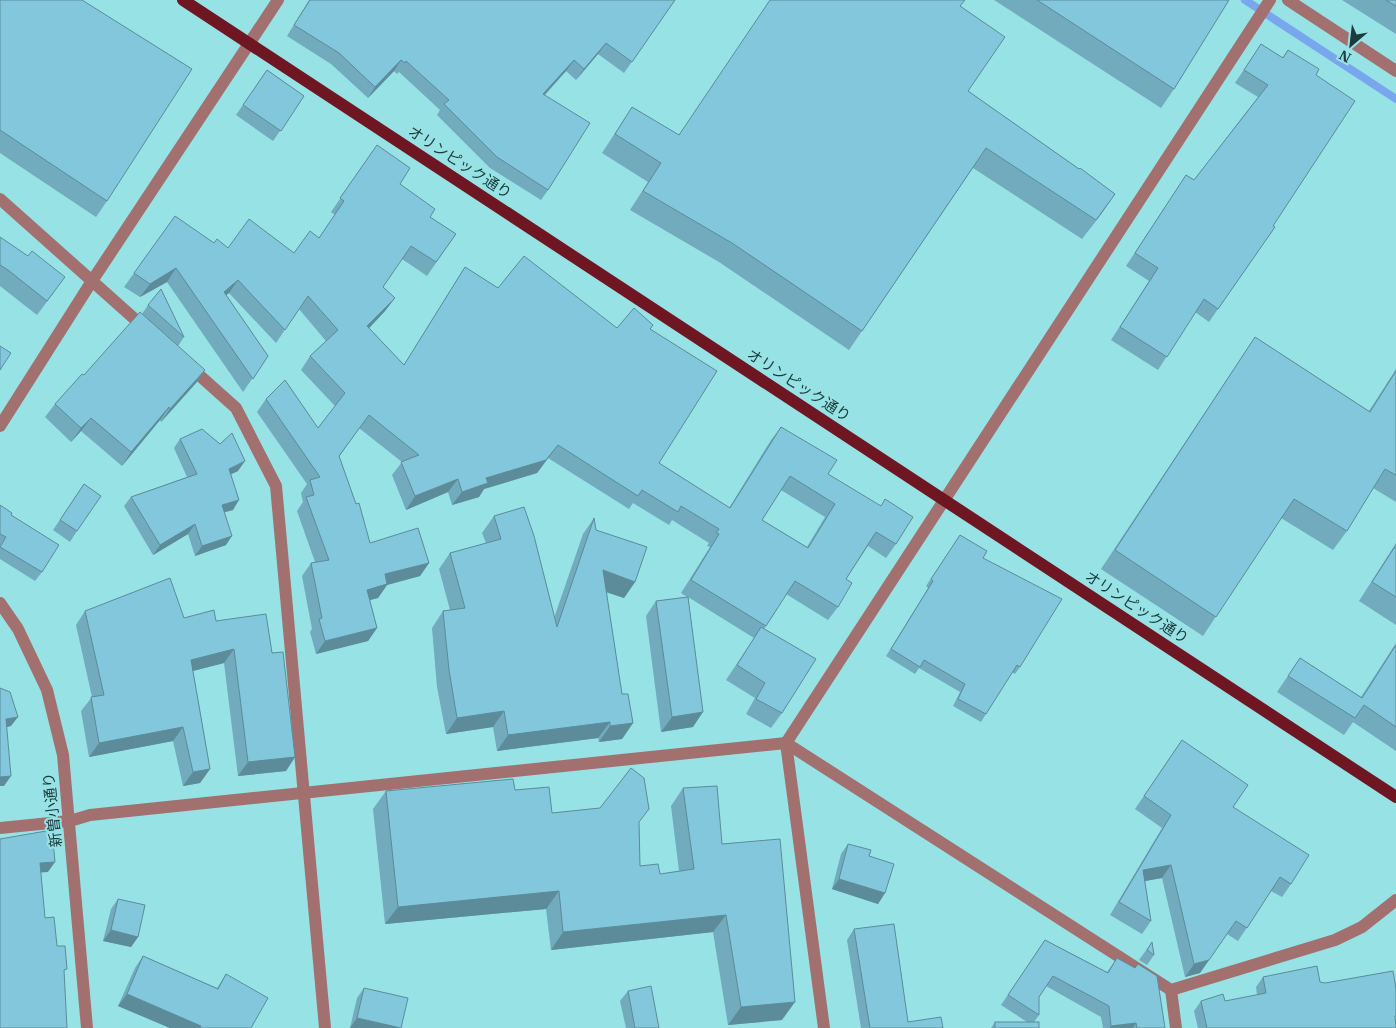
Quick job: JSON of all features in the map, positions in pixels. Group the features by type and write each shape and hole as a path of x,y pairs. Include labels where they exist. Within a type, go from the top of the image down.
{"main road":[{"name":"オリンピック通り","path":"183,0 1396,797"}],"street":[{"path":"0,426 92,281 278,0"},
{"path":"824,1028 786,743 943,499 1270,0"},
{"path":"1288,0 1396,71"},
{"path":"0,198 157,338"},
{"path":"178,357 236,408 276,486 325,1028"},
{"name":"新曽小通り","path":"0,603 18,629 47,690 63,755 87,1028"},
{"path":"0,828 70,821 90,815 305,791 786,743 1171,990 1335,940 1362,928 1396,900"},
{"path":"1171,990 1176,1028"}],"building":[{"path":"0,0 82,0 192,69 107,201 0,130"},
{"path":"310,0 675,0 632,62 606,43 584,69 574,60 543,94 590,123 548,190 497,157 444,104 449,100 406,61 405,63 401,60 375,87 339,53 294,25"},
{"path":"770,0 965,0 960,6 1005,37 968,91 1115,194 1096,220 986,148 862,331 732,243 643,191 661,163 615,134 632,107 679,135"},
{"path":"1037,0 1229,0 1174,89"},
{"path":"1386,0 1396,0 1396,6"},
{"path":"1261,44 1283,58 1288,50 1319,69 1316,75 1355,101 1273,226 1275,227 1218,309 1204,299 1167,357 1120,327 1158,268 1135,253 1186,175 1194,180 1268,85 1244,70"},
{"path":"267,70 304,96 281,131 243,105"},
{"path":"377,145 410,168 400,184 435,209 430,217 456,234 436,262 411,246 383,287 395,298 367,326 404,365 465,267 498,288 524,256 617,328 634,308 653,325 650,329 717,371 659,463 730,508 781,427 837,460 828,474 881,506 885,499 913,517 896,544 876,532 846,579 852,583 838,607 795,581 766,626 691,580 719,534 716,533 719,529 681,506 678,512 642,490 638,496 558,445 546,460 486,478 488,483 462,492 458,479 415,496 401,462 419,455 369,415 339,456 356,504 359,503 370,543 418,528 429,563 385,574 387,584 367,590 377,628 325,641 319,619 322,618 311,563 329,560 306,497 314,495 310,480 320,477 266,399 285,380 318,428 345,393 310,356 338,330 308,296 285,330 238,280 224,292 268,356 253,379 176,268 150,284 134,273 175,216 214,243 217,239 228,248 249,219 294,253 310,231 319,238 344,201 340,198","holes":["790,476 835,504 808,548 762,520"]},
{"path":"0,237 28,256 32,251 65,277 47,301 0,265"},
{"path":"161,289 184,337 148,305"},
{"path":"140,312 205,370 170,409 169,407 131,452 91,418 81,428 55,404 82,374 84,375"},
{"path":"1255,337 1370,412 1396,371 1396,475 1385,469 1347,531 1294,499 1216,617 1115,550"},
{"path":"0,346 11,353 0,370"},
{"path":"202,429 220,444 232,433 245,461 229,469 239,500 222,505 232,536 202,546 195,524 160,545 131,497 197,474 180,439"},
{"path":"84,484 101,496 77,531 60,520"},
{"path":"0,505 12,513 11,515 59,545 42,572 0,547 6,537 0,534"},
{"path":"524,507 534,536 557,627 594,518 596,530 647,547 635,582 603,570 622,694 628,694 633,723 610,726 610,722 508,735 504,711 457,718 449,670 443,611 465,608 450,553 501,539 494,516"},
{"path":"960,535 987,551 983,558 1062,599 1020,667 1017,665 986,714 958,699 965,684 924,660 920,667 891,649 933,581 931,579"},
{"path":"1396,545 1396,597 1372,582"},
{"path":"170,578 184,618 214,610 216,621 266,614 272,653 283,652 295,757 248,762 234,649 191,660 210,769 193,772 183,727 99,743 91,697 104,695 85,611"},
{"path":"688,597 703,712 672,717 656,601"},
{"path":"761,627 816,659 782,713 756,699 765,683 737,665"},
{"path":"1396,645 1396,727 1364,705 1355,718 1288,676 1300,658 1362,698"},
{"path":"0,688 10,692 18,717 6,719 11,776 0,777"},
{"path":"1182,740 1248,785 1233,807 1309,855 1291,884 1280,877 1247,928 1236,921 1209,960 1194,964 1171,865 1143,870 1151,921 1119,902 1171,815 1144,796"},
{"path":"631,768 644,778 649,809 639,822 640,866 658,864 660,874 694,869 683,788 717,786 722,844 780,839 795,1002 741,1007 726,915 563,932 559,891 398,907 386,791 513,779 515,790 549,787 552,813 600,808"},
{"path":"52,830 55,862 40,863 45,918 54,917 57,946 65,946 67,969 64,970 67,1028 0,1028 0,839"},
{"path":"848,844 871,850 869,856 894,864 885,893 839,879"},
{"path":"118,899 145,905 138,937 111,930"},
{"path":"894,924 908,1022 941,1017 943,1028 870,1028 854,929"},
{"path":"1045,940 1108,973 1117,958 1135,968 1138,964 1157,976 1165,1028 1137,1028 1136,1023 1111,1026 1109,1006 1053,976 1039,997 1039,1015 1008,995"},
{"path":"1152,942 1154,955 1147,950"},
{"path":"143,956 218,989 226,974 268,998 251,1028 200,1028 201,1026 127,994"},
{"path":"1317,966 1320,982 1325,983 1393,971 1396,989 1396,1028 1207,1028 1201,1001 1223,994 1225,1001 1266,993 1263,977"},
{"path":"651,986 659,1028 635,1028 628,991"},
{"path":"364,988 408,998 401,1028 357,1018"},
{"path":"995,1022 1039,1022 1039,1028 995,1028"}],"waterway":[{"path":"1245,0 1396,99"}]}
